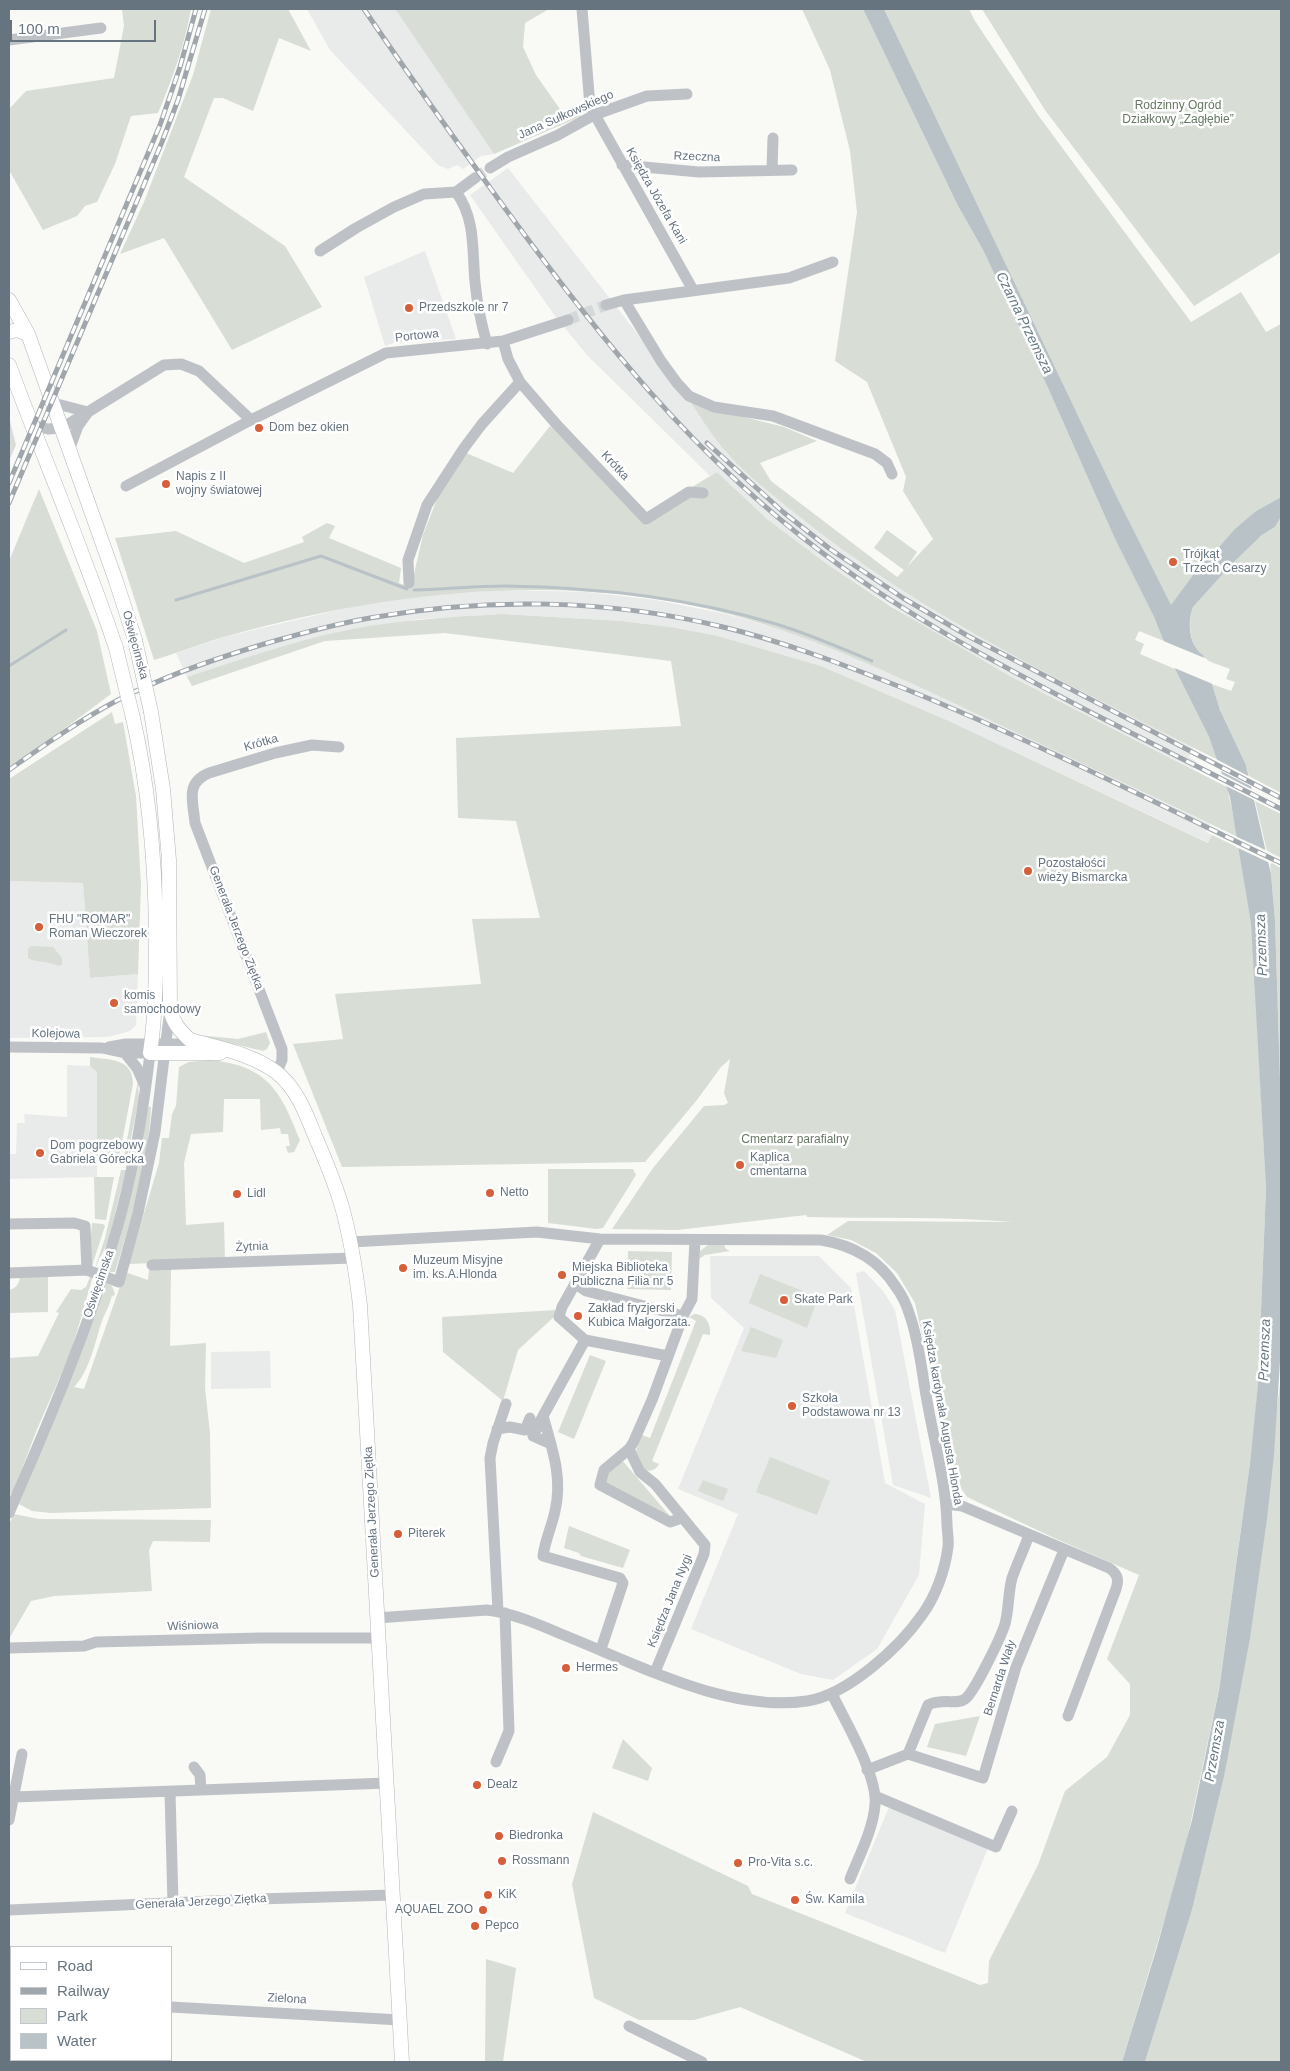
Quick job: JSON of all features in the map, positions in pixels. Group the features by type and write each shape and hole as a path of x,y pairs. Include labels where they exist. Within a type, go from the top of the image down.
{"main road":[{"name":"Oświęcimska","path":"9,300 28,334 116,581 135,640 151,712 163,789 168,842 170,1009 176,1026 190,1040"},
{"path":"9,332 17,330 28,334"},
{"name":"Oświęcimska","path":"9,365 31,425 96,586 116,648 133,718 147,791 155,889 156,968 150,1048"},
{"path":"190,1040 230,1051"},
{"path":"150,1048 230,1051"},
{"name":"Generała Jerzego Ziętka","path":"230,1051 277,1072 291,1088 307,1114 329,1169 351,1242 360,1305 402,2062"}],"street":[{"name":"Księdza Józefa Kani","path":"582,9 590,106 694,290"},
{"path":"9,40 100,28"},
{"name":"Jana Sułkowskiego","path":"490,168 508,156 558,135 594,115 647,96 687,94"},
{"path":"772,170 773,138"},
{"name":"Rzeczna","path":"622,165 699,172 792,170"},
{"path":"320,251 363,224 424,194 456,192 474,178"},
{"path":"456,192 465,203 471,225 480,322 487,344"},
{"path":"606,305 624,300 789,278 833,262"},
{"path":"624,300 661,360 689,396 714,407 773,416 875,454 887,463 892,474"},
{"name":"Portowa","path":"126,486 251,420 386,353 487,344 503,341 568,320"},
{"path":"408,583 408,560 427,505 482,424 520,382 508,360 503,341"},
{"path":"31,425 48,429 62,428 164,365 181,364 199,370 251,420"},
{"name":"Krótka","path":"520,382 557,425 646,520 689,492 704,493"},
{"path":"53,403 88,412"},
{"path":"69,450 78,426 88,412"},
{"name":"Krótka","path":"194,782 199,777 209,773 275,753 312,745 339,747"},
{"name":"Generała Jerzego Ziętka","path":"194,782 192,796 195,823 282,1049 282,1060 277,1072"},
{"name":"Oświęcimska","path":"102,1275 119,1282 138,1213 155,1132 170,1009"},
{"path":"165,1049 190,1040"},
{"name":"Kolejowa","path":"9,1047 102,1048 126,1044 150,1048"},
{"name":"Kolejowa","path":"102,1048 126,1053 150,1048"},
{"name":"Oświęcimska","path":"11,1508 72,1362 123,1209 146,1087 150,1048"},
{"path":"126,1053 137,1068 146,1087"},
{"path":"9,1224 74,1223 85,1226 87,1270"},
{"path":"351,1242 537,1232 600,1239 562,1307 560,1317 586,1340 668,1356"},
{"name":"Księdza kardynała Augusta Hlonda","path":"377,1618 487,1610 501,1612 702,1689 737,1699 763,1702 809,1701 832,1694 867,1671 892,1649 923,1615 938,1586 948,1546 946,1504 910,1314 895,1285 883,1271 860,1252 834,1242 820,1240 600,1239"},
{"path":"682,1518 670,1522 600,1485 604,1470 633,1443 692,1299 695,1240"},
{"name":"Żytnia","path":"152,1265 353,1258"},
{"path":"9,1273 87,1270 102,1275"},
{"path":"576,1284 586,1291 684,1316"},
{"path":"586,1340 543,1416 558,1466 559,1489 556,1511 543,1556 620,1578 623,1583 601,1649"},
{"path":"496,1762 509,1731 490,1458 497,1428 506,1404"},
{"path":"497,1428 510,1427 525,1430 530,1418"},
{"name":"Księdza Jana Nygi","path":"628,1449 640,1472 655,1484 705,1545 704,1554 655,1672"},
{"path":"946,1504 962,1506 1109,1568 1116,1575 1118,1582 1068,1716"},
{"name":"Bernarda Wały","path":"1029,1535 1012,1580 1005,1623 1000,1638 973,1689 967,1699 960,1702 937,1700 928,1705 908,1754 983,1778 1016,1667 1064,1550"},
{"name":"Wiśniowa","path":"9,1648 84,1646 96,1642 260,1638 378,1638"},
{"path":"832,1694 867,1770 876,1805 870,1829 850,1879"},
{"path":"9,1820 18,1797 22,1754"},
{"path":"867,1770 908,1754"},
{"path":"194,1767 200,1775 201,1790"},
{"path":"18,1797 387,1783"},
{"path":"170,1792 173,1904"},
{"path":"875,1796 996,1847 1012,1811"},
{"name":"Generała Jerzego Ziętka","path":"9,1910 393,1895"},
{"name":"Zielona","path":"172,2007 400,2020"},
{"path":"629,2026 702,2062"}],"shaded area":[{"path":"307,9 395,9 494,154 481,156 463,169 457,165 448,169 438,165 330,50"},
{"path":"508,168 690,401 728,455 775,497 854,558 901,589 1033,665 1194,748 1189,757 1197,762 1193,769 1008,675 924,627 827,564 767,519 717,472 710,476 587,355 555,316 470,195"},
{"name":"Przedszkole nr 7","path":"425,251 456,339 394,343 385,346 364,277"},
{"path":"502,590 587,592 656,600 726,614 786,631 846,653 904,678 1210,824 1206,832 1212,835 1209,843 949,721 821,666 718,636 671,627 621,621 502,614 421,619 347,630 295,643 187,677 176,653 228,636 351,607 418,596"},
{"path":"9,881 83,883 90,978 138,974 136,1025 130,1031 108,1037 9,1038"},
{"path":"67,1065 90,1066 97,1072 97,1177 9,1179 9,1154 16,1154 17,1123 25,1123 24,1114 67,1117"},
{"name":"Szkoła Podstawowa nr 13","path":"710,1256 819,1256 851,1288 885,1483 925,1504 919,1575 877,1649 833,1680 801,1674 691,1629 738,1514 678,1489 744,1328 711,1298"},
{"path":"864,1271 883,1291 895,1310 931,1498 893,1485 856,1273"},
{"path":"270,1351 271,1388 211,1389 211,1352"},
{"path":"889,1807 988,1848 945,1953 845,1913"}],"green space":[{"path":"122,9 191,9 182,49 173,75 158,113 131,116 115,164 97,202 85,206 77,216 43,230 9,170 9,109 26,91 114,78 124,26"},
{"path":"211,9 288,9 311,51 279,38 253,111 223,98 214,98 184,177 285,246 322,307 232,350 164,238 120,254 144,202 193,75"},
{"path":"395,9 549,9 525,23 523,47 536,75 562,112 582,116 494,154"},
{"path":"802,9 863,9 958,206 983,250 1048,388 1115,539 1154,617 1164,641 1139,631 1135,640 1144,644 1140,654 1175,669 1209,737 1218,760 1000,648 894,585 795,513 751,477 722,447 690,401 696,405 784,427 817,441 760,463 771,481 897,577 904,570 874,548 887,530 917,552 907,567 933,539 903,491 906,477 867,382 835,361 857,212 850,151 830,70"},
{"path":"884,9 969,9 975,21 1038,115 1191,322 1241,292 1266,332 1281,324 1281,497 1256,511 1202,563 1171,606 1116,495"},
{"name":"Rodzinny Ogród Działkowy „Zagłębie”","path":"982,9 1281,9 1281,252 1194,306 1045,110"},
{"path":"9,417 16,445 9,461"},
{"path":"550,426 647,526 649,513 717,472 767,519 827,564 890,606 1008,675 1227,787 1238,837 929,691 831,648 764,624 729,614 667,601 605,593 542,590 479,592 416,598 354,607 292,620 221,638 154,660 115,538 176,531 244,563 304,542 302,537 327,523 335,526 329,538 401,568 399,583 411,587 423,535 439,494 464,452 513,473"},
{"path":"39,489 97,631 111,694 9,770 9,561"},
{"path":"1281,517 1281,793 1249,776 1246,765 1220,710 1212,684 1231,691 1235,682 1226,679 1230,669 1207,660 1199,653 1191,634 1190,620 1193,607 1233,563 1262,535 1275,527"},
{"name":"Cmentarz parafialny","path":"502,614 621,621 671,627 718,636 821,666 949,721 1208,843 1212,835 1239,848 1251,924 1266,1188 1255,1419 1219,1689 1184,1854 1122,2062 867,2062 740,2007 694,2020 639,2020 594,1998 572,1884 593,1812 748,1886 752,1894 980,1985 988,1983 989,1961 1038,1865 1065,1791 1107,1757 1130,1715 1130,1684 1107,1659 1139,1575 967,1497 954,1478 915,1303 897,1273 876,1253 851,1240 827,1235 848,1221 1013,1222 936,1218 807,1217 806,1215 677,1230 612,1229 653,1168 704,1106 728,1103 724,1093 730,1059 721,1067 697,1100 645,1162 342,1167 293,1044 343,1039 335,994 481,984 472,919 540,918 516,821 458,818 456,738 681,726 671,661 445,633 325,641 192,686 187,677 287,645 347,630 405,621"},
{"path":"112,712 115,724 123,722 136,796 141,885 138,974 90,978 83,883 9,881 9,779"},
{"path":"1255,801 1281,814 1281,858 1267,851"},
{"path":"1270,862 1281,868 1281,1109 1275,920"},
{"path":"31,946 53,947 62,958 62,965 58,966 28,958 28,949"},
{"path":"266,1032 270,1043 267,1049 263,1051 197,1035 238,1039"},
{"path":"90,1057 119,1062 129,1069 132,1075 133,1084 118,1163 97,1162 97,1072 90,1066"},
{"path":"210,1060 230,1063 259,1075 278,1094 286,1107 300,1140 294,1152 289,1153 286,1146 290,1146 288,1134 281,1134 280,1128 261,1130 260,1099 224,1099 223,1132 191,1134 184,1163 186,1225 224,1222 225,1260 129,1264 159,1163 162,1138 169,1138 172,1114 176,1106 179,1067 189,1062"},
{"path":"138,1080 139,1099 126,1163 123,1162"},
{"path":"148,1107 151,1107 150,1128 143,1170 115,1272 110,1272 120,1238"},
{"path":"548,1169 633,1169 636,1175 603,1228 597,1229 548,1223"},
{"path":"121,1170 126,1170 108,1242 95,1268 105,1238"},
{"path":"94,1177 114,1177 106,1220 95,1219"},
{"path":"92,1223 105,1226 92,1266 90,1245"},
{"path":"708,1245 724,1245 730,1251 705,1255 699,1259 700,1251"},
{"path":"628,1251 672,1252 671,1290 627,1289"},
{"path":"171,1269 170,1346 206,1343 205,1388 210,1433 211,1508 51,1513 32,1511 19,1504 106,1283 112,1286 115,1294 113,1297 112,1295 102,1320 88,1365 74,1387 84,1389 125,1272 148,1280 149,1270"},
{"path":"20,1274 48,1274 48,1312 9,1313 9,1290 18,1285"},
{"name":"Skate Park","path":"760,1274 818,1297 807,1328 749,1303"},
{"path":"93,1276 71,1352 37,1429 14,1490 9,1496 9,1358 38,1356 59,1313 56,1312 71,1289 81,1290 86,1287 90,1277"},
{"path":"555,1310 556,1315 518,1350 503,1401 443,1352 442,1317"},
{"path":"698,1314 707,1320 710,1327 710,1335 703,1334 652,1461 659,1464 653,1470 645,1470 636,1451 642,1435 650,1438 696,1321 689,1317"},
{"path":"751,1327 783,1340 776,1358 741,1351"},
{"path":"1281,1346 1281,2062 1145,2062 1192,1910 1224,1777 1280,1385"},
{"path":"590,1355 606,1361 574,1439 558,1432"},
{"path":"770,1457 830,1481 817,1515 756,1492"},
{"path":"621,1459 669,1515 666,1517 609,1486 605,1481 605,1476"},
{"path":"703,1480 728,1489 723,1501 698,1491"},
{"path":"14,1514 39,1519 211,1520 210,1542 153,1541 149,1550 152,1591 54,1596 31,1601 9,1639 9,1524"},
{"path":"569,1526 630,1550 623,1568 581,1556 579,1553 564,1548"},
{"path":"980,1716 966,1756 927,1747 935,1724"},
{"path":"623,1739 652,1768 648,1781 612,1768"},
{"path":"486,1959 516,1968 503,2062 485,2062"}],"water":[{"path":"863,9 884,9 1116,495 1171,605 1202,563 1211,556 1235,529 1256,511 1281,497 1281,517 1275,527 1262,535 1233,563 1193,607 1190,620 1192,640 1198,651 1203,655 1220,710 1246,765 1271,874 1275,920 1281,1109 1281,1346 1274,1455 1267,1519 1250,1638 1224,1777 1192,1910 1145,2062 1122,2062 1157,1947 1192,1820 1219,1690 1250,1463 1258,1384 1266,1188 1251,924 1230,797 1209,737 1175,669 1154,617 1115,539 1048,388 983,250 958,206"}],"pier":[{"path":"1161,640 1207,659 1215,685 1172,667"},
{"path":"1214,758 1252,778 1254,788 1219,770"},
{"path":"1220,773 1255,791 1258,802 1224,785"},
{"path":"1235,836 1270,852 1272,864 1236,847"}],"waterway":[{"path":"176,600 321,556 407,589"},
{"path":"414,590 494,586 540,587 608,592 676,601 710,607 776,624 872,661"},
{"path":"9,666 66,630"}],"tunnel":[{"path":"475,178 490,168"},
{"path":"568,320 606,305"}],"railway":[{"path":"9,483 160,125 180,67 196,9"},
{"path":"9,503 162,142 178,100 205,9"},
{"path":"364,9 504,207 576,303 651,393 690,436 732,477 824,554 888,599 921,619 1023,677 1281,809"},
{"path":"707,443 783,512 830,549 903,598 968,636 1281,798"},
{"path":"9,770 76,725 135,691 208,662 290,637 330,626 414,611 502,604 592,606 680,618 723,627 792,647 836,663 903,688 999,729 1094,772 1281,863"}],"place":[{"name":"Przedszkole nr 7","path":"409,308"},
{"name":"Dom bez okien","path":"259,428"},
{"name":"Napis z II wojny światowej","path":"166,484"},
{"name":"Trójkąt Trzech Cesarzy","path":"1173,562"},
{"name":"Pozostałości wieży Bismarcka","path":"1028,871"},
{"name":"FHU \"ROMAR\" Roman Wieczorek","path":"39,927"},
{"name":"komis samochodowy","path":"114,1003"},
{"name":"Dom pogrzebowy Gabriela Górecka","path":"40,1153"},
{"name":"Kaplica cmentarna","path":"740,1165"},
{"name":"Netto","path":"490,1193"},
{"name":"Lidl","path":"237,1194"},
{"name":"Muzeum Misyjne im. ks.A.Hlonda","path":"403,1268"},
{"name":"Miejska Biblioteka Publiczna Filia nr 5","path":"562,1275"},
{"name":"Skate Park","path":"784,1300"},
{"name":"Zakład fryzjerski Kubica Małgorzata.","path":"578,1316"},
{"name":"Szkoła Podstawowa nr 13","path":"792,1406"},
{"name":"Piterek","path":"398,1534"},
{"name":"Hermes","path":"566,1668"},
{"name":"Dealz","path":"477,1785"},
{"name":"Biedronka","path":"499,1836"},
{"name":"Rossmann","path":"502,1861"},
{"name":"Pro-Vita s.c.","path":"738,1863"},
{"name":"KiK","path":"488,1895"},
{"name":"Św. Kamila","path":"795,1900"},
{"name":"AQUAEL ZOO","path":"483,1910"},
{"name":"Pepco","path":"475,1926"}],"water label":[{"name":"Czarna Przemsza","path":"1024,323"},
{"name":"Przemsza","path":"1262,945"},
{"name":"Przemsza","path":"1265,1350"},
{"name":"Przemsza","path":"1215,1751"}]}
